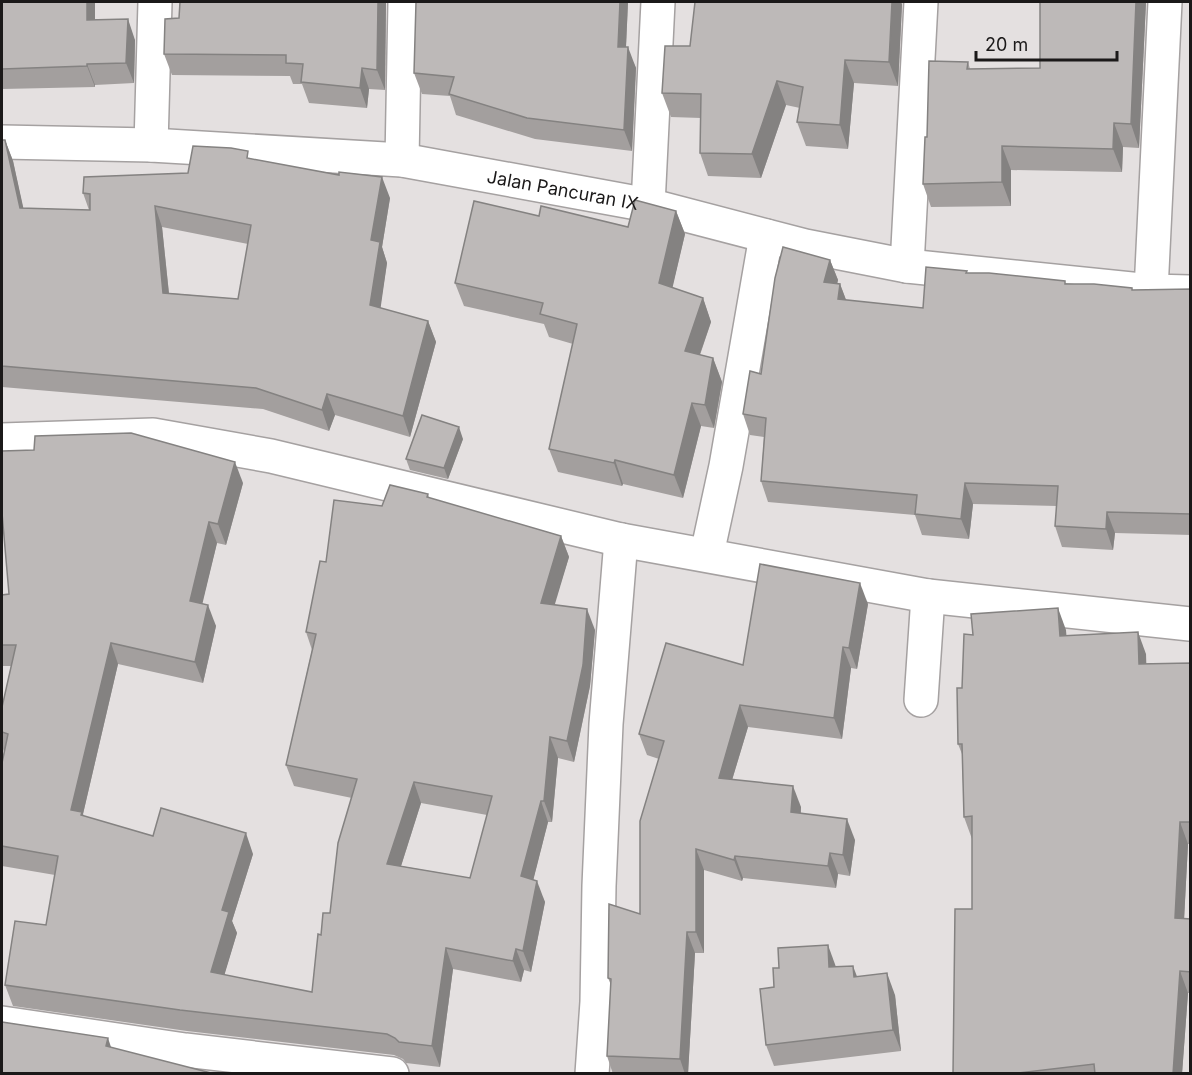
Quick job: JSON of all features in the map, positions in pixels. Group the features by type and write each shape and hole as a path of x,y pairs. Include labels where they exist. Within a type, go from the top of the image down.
{"street":[{"path":"151,145 154,2"},
{"path":"402,160 405,2"},
{"path":"648,205 658,2"},
{"path":"908,266 921,2"},
{"path":"1151,291 1165,2"},
{"name":"Jalan Pancuran IX","path":"2,142 151,145 402,160 648,205 805,246 908,266 1151,291 1191,292"},
{"path":"707,554 726,466 766,236"},
{"path":"2,440 153,435 271,456 621,540 928,596 1191,624"},
{"path":"592,1074 597,1002 606,724 621,540"},
{"path":"921,700 928,596"},
{"path":"2,1023 178,1062 392,1074"}],"building":[{"path":"2,2 87,2 87,20 128,19 126,63 2,69"},
{"path":"180,2 378,2 377,70 362,68 360,88 301,82 303,64 286,63 286,55 164,54 165,19 179,18"},
{"path":"416,2 620,2 618,47 628,47 624,130 527,118 449,94 454,77 414,73"},
{"path":"695,2 892,2 889,62 845,60 840,125 797,122 803,87 777,81 752,154 700,153 701,94 662,93 665,46 690,46"},
{"path":"1040,2 1136,2 1131,124 1114,123 1113,149 1002,146 1002,182 923,184 929,61 968,62 967,69 1040,68"},
{"path":"2,140 5,140 20,208 90,210 90,194 83,193 84,177 188,173 193,146 248,151 247,158 339,175 339,172 382,177 371,240 380,242 370,305 428,321 403,416 327,394 322,410 256,388 2,366","holes":["155,206 251,225 238,299 163,293"]},
{"path":"635,200 676,211 659,283 703,298 685,351 713,358 705,405 692,403 674,475 615,460 614,463 549,449 577,324 540,314 543,303 455,283 474,201 539,216 541,206 628,227"},
{"path":"783,247 830,260 824,282 840,284 838,299 923,308 926,267 967,271 966,273 989,273 1065,281 1065,284 1132,288 1132,290 1191,289 1191,514 1107,512 1106,529 1055,526 1058,486 965,483 961,519 915,514 917,495 761,481 766,418 743,414 750,371 761,374 775,278"},
{"path":"422,415 459,427 444,468 406,459"},
{"path":"131,433 235,462 218,524 209,522 190,601 208,605 195,662 111,643 71,810 153,836 161,808 246,833 222,910 229,912 211,972 312,992 318,934 321,935 323,913 330,913 338,843 357,779 286,765 316,634 306,632 320,561 326,562 334,500 382,506 390,485 428,494 427,497 561,536 541,603 587,609 583,665 567,741 550,737 544,801 541,801 521,876 537,881 523,951 516,949 513,961 446,948 432,1046 399,1042 387,1034 180,1010 5,985 15,921 46,925 58,856 2,846 2,763 8,734 2,732 2,707 16,645 2,645 2,595 9,594 2,513 2,451 34,450 35,436","holes":["414,782 492,796 470,878 387,864"]},
{"path":"760,564 860,583 849,648 843,647 834,718 740,705 719,778 793,786 791,812 847,819 843,855 830,853 828,866 735,856 734,860 696,849 696,932 687,932 680,1059 607,1056 611,979 608,978 609,904 640,914 640,821 664,741 639,734 666,643 743,665"},
{"path":"1058,608 1060,636 1138,632 1139,664 1191,663 1191,822 1180,822 1175,918 1191,919 1191,972 1180,971 1173,1074 1095,1074 1094,1064 1009,1074 953,1074 955,909 972,909 972,816 964,817 962,744 958,744 957,688 962,688 964,634 973,635 971,614"},
{"path":"828,945 829,967 853,966 854,977 887,973 893,1030 766,1045 760,989 774,987 773,968 779,968 778,948"},
{"path":"2,1022 108,1038 106,1046 215,1074 2,1074"}]}
